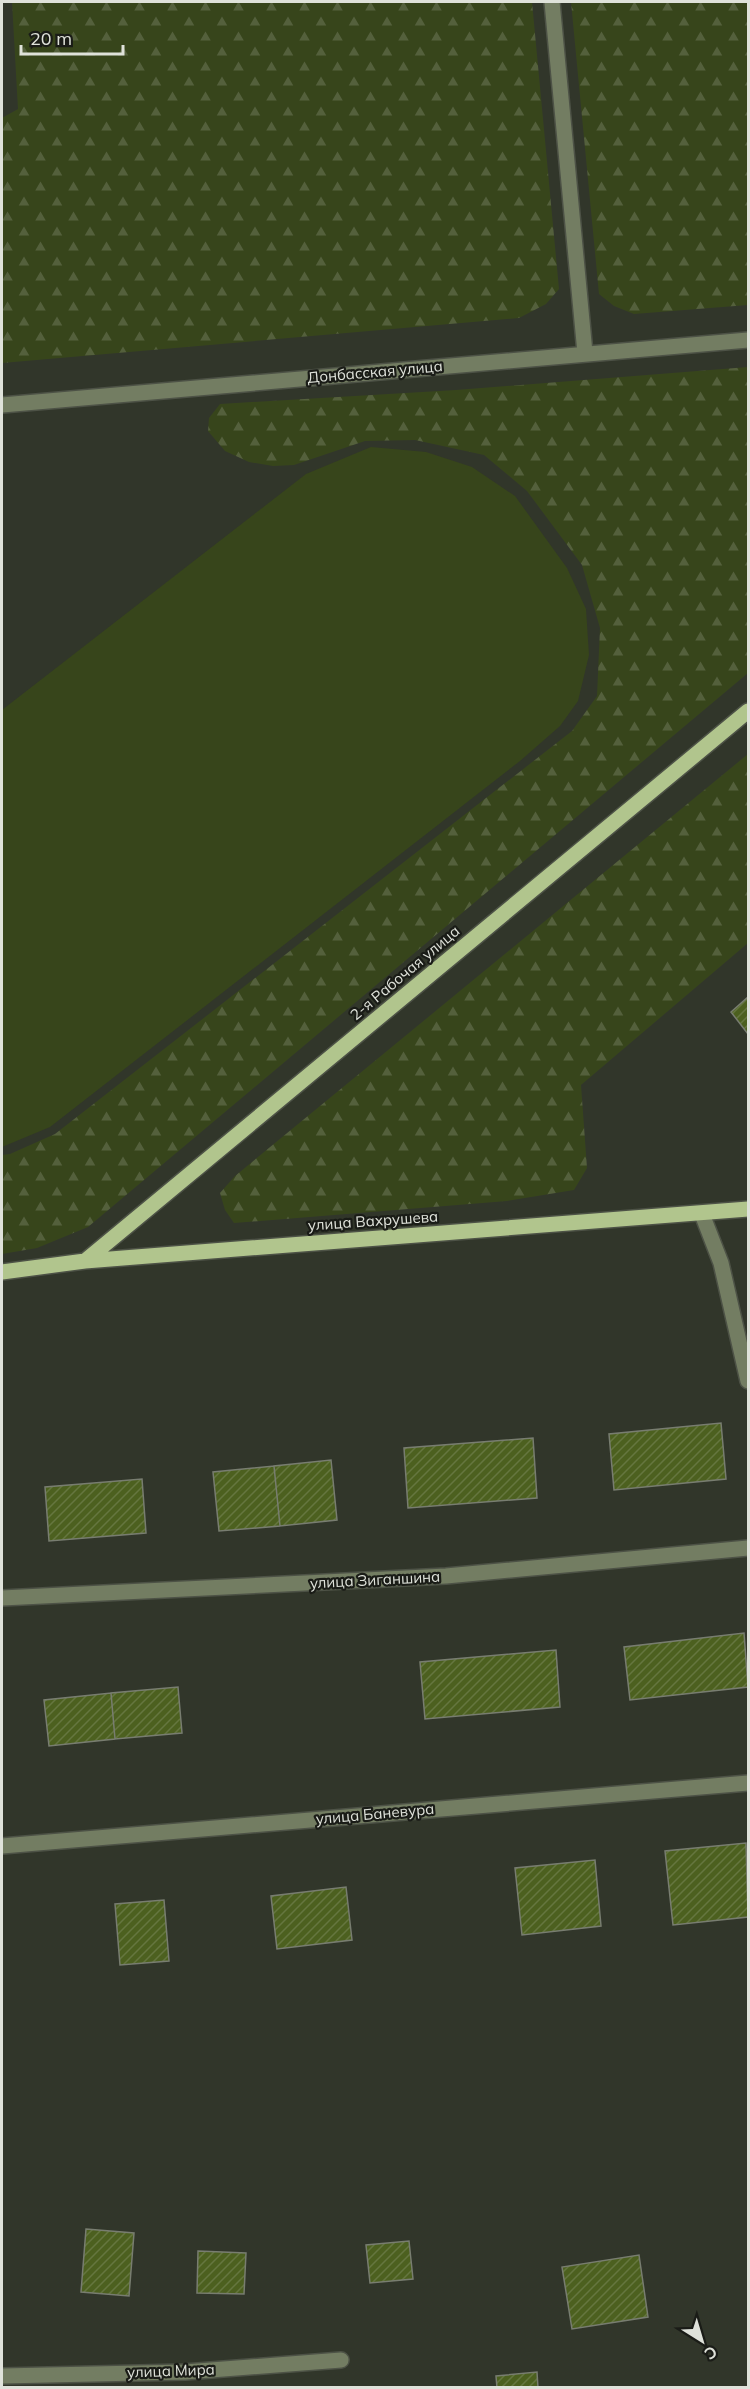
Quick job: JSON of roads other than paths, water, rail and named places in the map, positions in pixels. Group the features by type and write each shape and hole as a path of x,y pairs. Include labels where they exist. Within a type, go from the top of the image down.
{"main road":[{"name":"2-я Рабочая улица","path":"85,1262 748,711"},
{"name":"улица Вахрушева","path":"2,1272 85,1262 748,1209"}],"street":[{"path":"552,2 585,353"},
{"name":"Донбасская улица","path":"2,405 748,340"},
{"path":"702,1214 721,1263 748,1381"},
{"name":"улица Зиганшина","path":"2,1598 446,1576 748,1548"},
{"name":"улица Баневура","path":"2,1846 748,1783"},
{"name":"улица Мира","path":"2,2376 185,2372 340,2360"}]}
